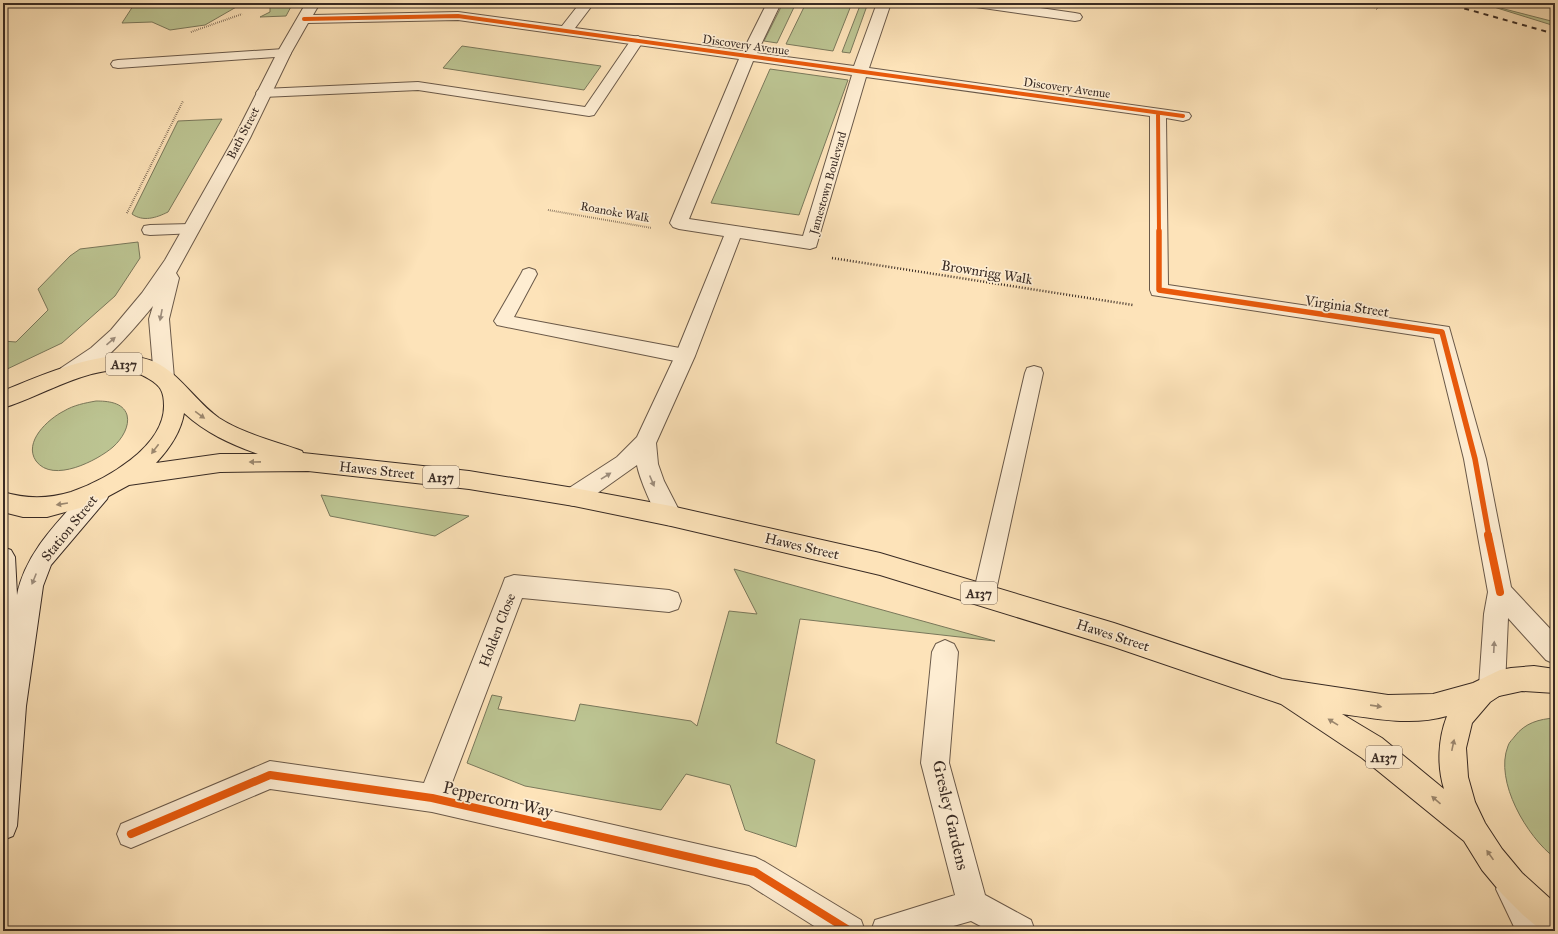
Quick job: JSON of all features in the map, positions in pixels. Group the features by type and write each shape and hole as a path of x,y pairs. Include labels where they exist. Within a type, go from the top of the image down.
{"main road":[{"name":"Hawes Street","path":"68,372 92,366 120,364 134,364 151,369 168,383 194,410 218,428 242,439 308,462"},
{"name":"A137","path":"3,400 68,372"},
{"name":"Hawes Street","path":"3,502 8,505 36,508 67,503 99,492 126,476 153,454 169,430 176,407 168,383"},
{"name":"A137","path":"3,414 12,405 43,384"},
{"name":"Hawes Street","path":"126,476 220,463 308,462 469,480 574,497 671,516 880,564 1114,635 1282,692 1388,708 1433,707 1485,690"},
{"name":"A137","path":"1555,681 1527,678 1508,681 1485,690 1459,718 1451,751 1456,791 1476,835 1504,876 1539,910 1555,922"},
{"name":"Hawes Street","path":"1282,692 1372,748 1476,835"}],"street":[{"name":"Bath Street","path":"68,372 98,352 118,335 149,298 173,263 242,138 284,53 313,3"},
{"path":"566,30 587,3"},
{"path":"679,223 748,56 774,3"},
{"name":"Jamestown Boulevard","path":"679,223 810,243 860,72 884,3"},
{"path":"976,3 1075,17"},
{"name":"Discovery Avenue","path":"304,19 458,16 1184,116"},
{"path":"1158,113 1159,290"},
{"path":"574,497 626,463 645,443 685,356 734,232"},
{"name":"Bath Street","path":"168,383 159,319 173,263"},
{"name":"Virginia Street","path":"1159,290 1442,332 1475,459 1500,592"},
{"path":"645,443 646,458 651,480 671,516"},
{"name":"Station Street","path":"3,826 13,706 25,619 34,579 42,559 99,492"},
{"name":"Station Street","path":"3,557 4,594 13,706"},
{"name":"Holden Close","path":"432,798 514,586 669,601"},
{"path":"1500,592 1555,652"},
{"path":"1485,690 1500,592"},
{"name":"Gresley Gardens","path":"945,652 935,763 972,905"},
{"name":"Peppercorn Way","path":"131,834 270,775 432,798 755,872 850,931"},
{"path":"1504,876 1532,931"},
{"path":"886,931 972,905 1020,931"}],"lane":[{"path":"263,94 418,86 589,112 638,40"},
{"path":"118,64 284,53"},
{"path":"150,230 191,229"},
{"path":"529,274 503,321 685,356"},
{"path":"984,595 1034,373"}],"path":[{"path":"1371,3 1378,10"},
{"path":"186,33 242,14"},
{"path":"127,214 183,101"}],"green space":[{"path":"135,3 251,3 238,6 205,25 170,30 152,22 122,23"},
{"path":"262,3 293,3 286,16 260,17 270,12 270,6"},
{"path":"783,3 796,3 777,43 764,41"},
{"path":"806,3 852,3 833,51 786,44"},
{"path":"861,3 868,3 850,53 842,52"},
{"path":"1481,3 1555,22 1555,26"},
{"path":"462,46 601,66 584,90 443,68"},
{"path":"770,69 848,80 799,215 711,203"},
{"path":"222,119 168,212 150,218 141,218 132,214 178,121"},
{"path":"138,242 140,258 115,296 62,343 3,371 3,341 16,342 48,310 38,289 70,256 80,249"},
{"path":"96,401 114,403 122,407 127,415 128,419 126,428 122,436 113,447 87,463 75,468 64,470 44,468 36,461 33,454 33,446 39,432 45,425 68,409 80,404"},
{"path":"321,495 469,516 435,536 330,516"},
{"path":"734,569 995,641 800,619 776,743 815,760 796,847 745,830 730,785 686,774 661,810 525,786 467,763 492,695 502,697 498,709 575,721 580,704 691,721 697,726 729,611 757,614"},
{"path":"1555,718 1555,858 1544,849 1524,823 1509,791 1505,760 1509,743 1523,728 1533,722"}],"railway":[{"path":"1445,3 1555,34"},
{"path":"1539,3 1555,7"}],"cycle path":[{"path":"304,19 458,16 1183,116"},
{"path":"1158,113 1159,290 1442,332 1475,459 1500,592"},
{"path":"131,834 270,775 432,798 755,872 850,931"}]}
